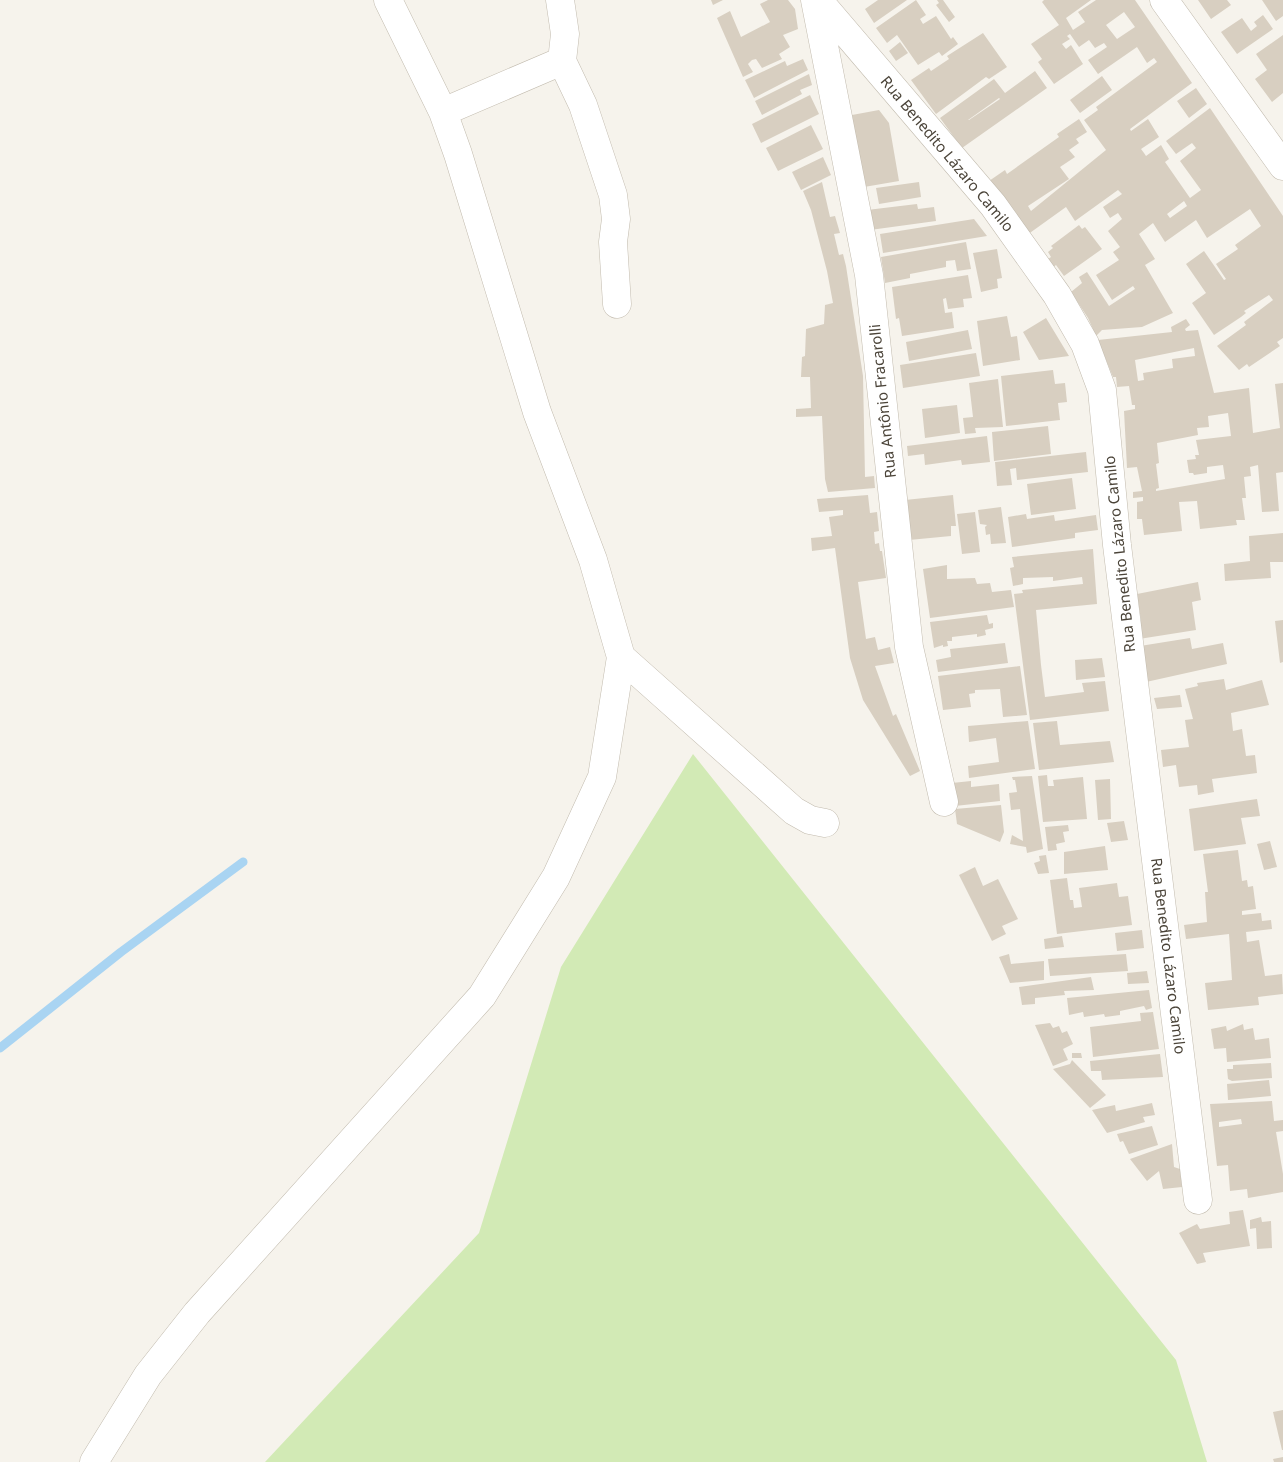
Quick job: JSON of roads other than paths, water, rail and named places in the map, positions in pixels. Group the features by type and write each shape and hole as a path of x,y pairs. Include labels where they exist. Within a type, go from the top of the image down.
{"street":[{"path":"94,1462 148,1375 197,1313 482,996 556,877 602,777 621,657 593,560 537,412 487,245 443,112 388,0"},
{"path":"560,0 563,8 565,34 562,61 583,104 612,195 616,219 613,242 617,304"},
{"name":"Rua Antônio Fracarolli","path":"817,0 869,275 909,647 944,802"},
{"name":"Rua Benedito Lázaro Camilo","path":"817,0 993,205 1057,295 1085,344 1102,390 1117,545 1198,1200"},
{"path":"1164,0 1283,166"},
{"path":"443,112 562,61"},
{"path":"621,657 794,811 810,820 825,823"}],"waterway":[{"path":"0,1048 121,952 243,862"}]}
